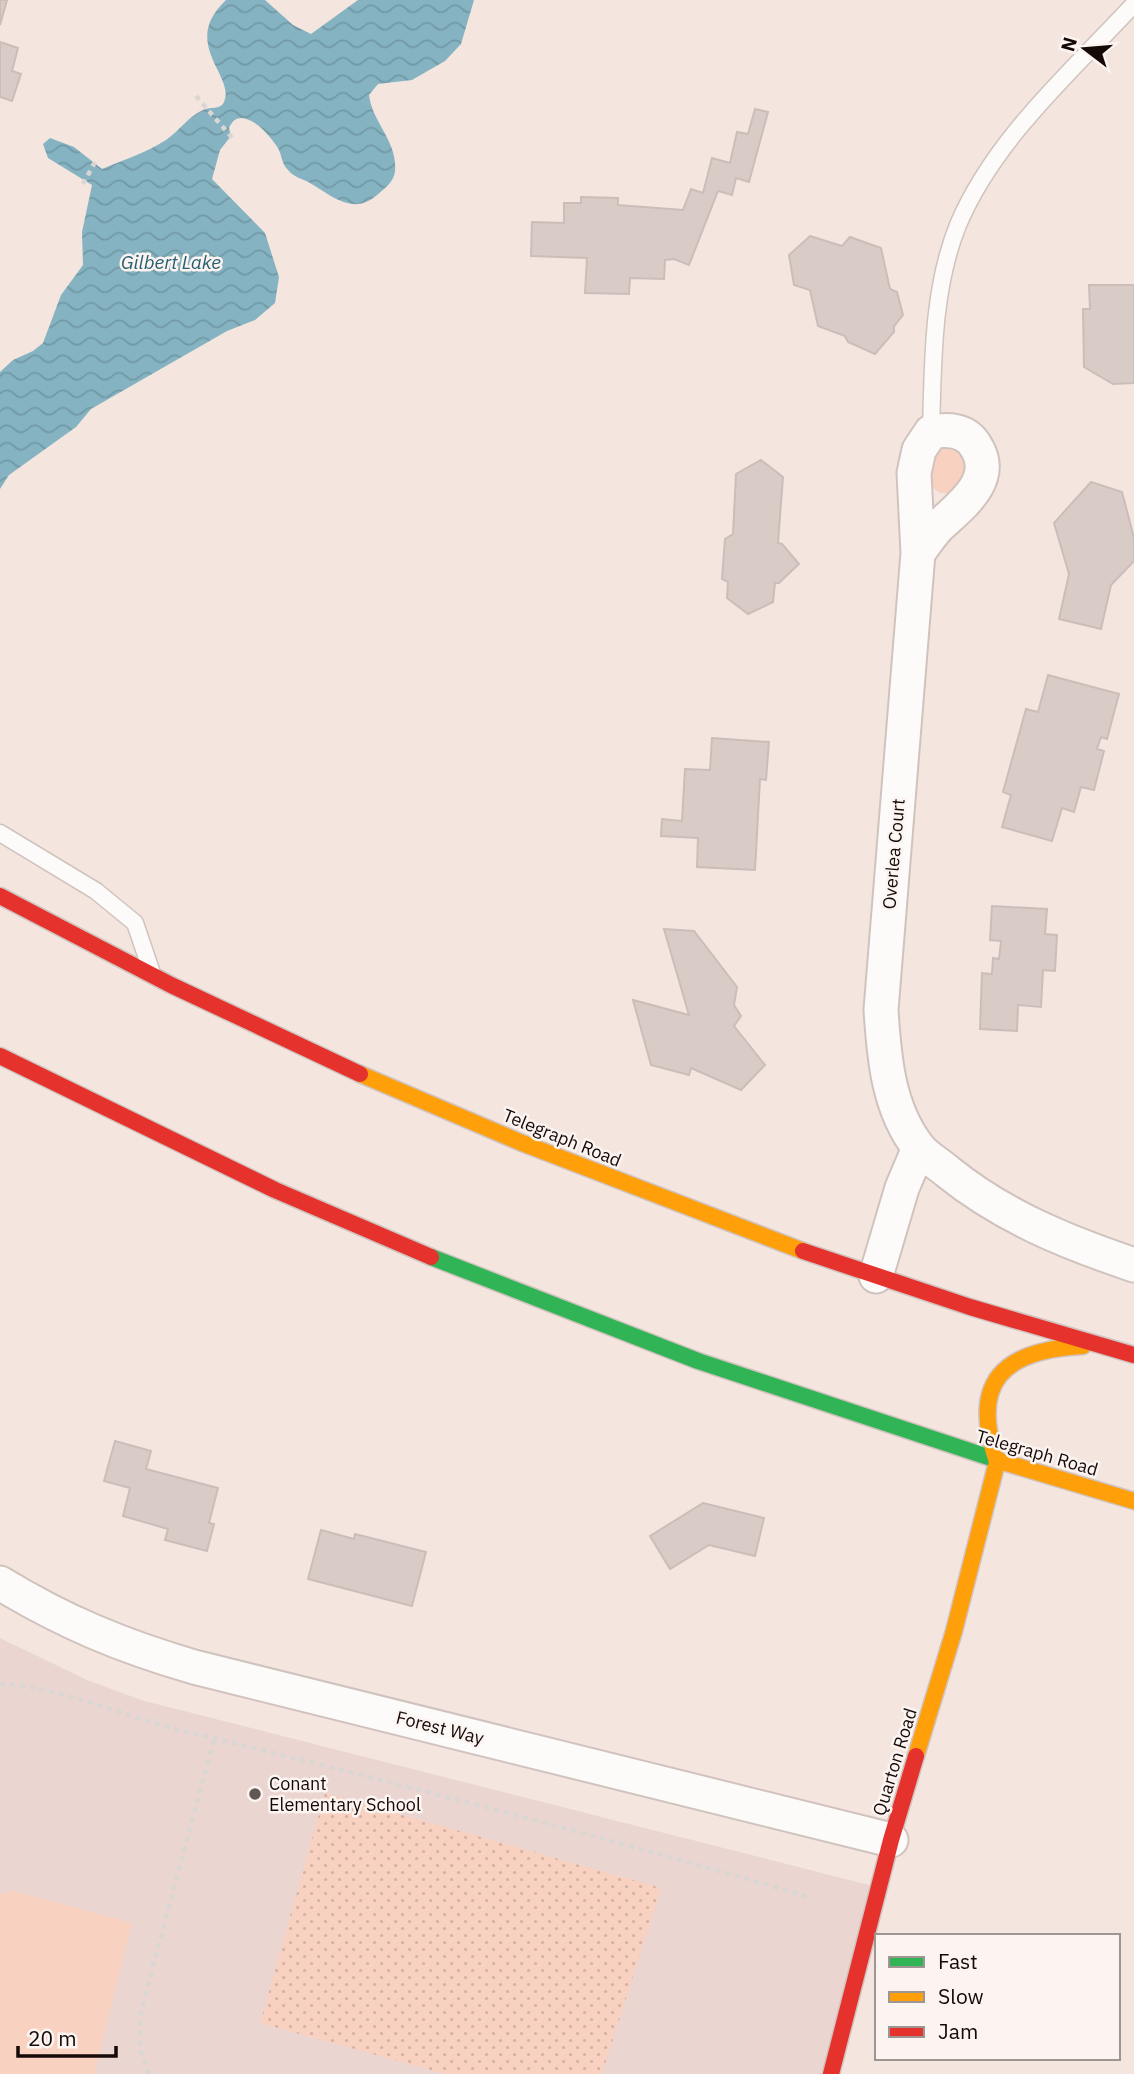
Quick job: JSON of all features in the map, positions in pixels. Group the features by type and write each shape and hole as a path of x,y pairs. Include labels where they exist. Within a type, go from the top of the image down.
{"main road":[{"name":"Telegraph Road","path":"0,896 153,976 369,1078 494,1132 638,1190 876,1276 1134,1355"},
{"name":"Telegraph Road","path":"0,1056 276,1191 510,1291 806,1401 997,1462 1134,1501"},
{"path":"997,1462 987,1439 985,1416 990,1391 999,1375 1012,1363 1041,1349 1096,1345"},
{"name":"Quarton Road","path":"831,2074 891,1840 954,1631 997,1462"}],"street":[{"path":"918,553 938,527 969,500 981,470 980,455 974,442 963,434 947,429 931,432"},
{"name":"Overlea Court","path":"931,432 919,450 914,474 918,553 881,1010 884,1065 897,1108 919,1148 960,1181 1008,1212 1058,1239 1134,1265"},
{"path":"876,1276 902,1188 919,1148"},
{"name":"Forest Way","path":"0,1583 76,1626 124,1646 194,1667 891,1840"}],"lane":[{"path":"931,432 933,350 943,284 958,226 983,180 1018,130 1134,4"},
{"path":"0,834 96,891 135,923 153,976"}],"path":[{"path":"195,96 233,140"},
{"path":"83,184 95,162"},
{"path":"0,1684 23,1684 144,1722 611,1839 809,1897"},
{"path":"149,2074 140,2049 141,2011 214,1738"}],"shaded area":[{"path":"940,445 962,449 968,475 953,494 940,493 928,484 926,463"},
{"name":"Conant Elementary School","path":"0,1638 87,1680 141,1700 877,1887 825,2074 0,2074"},
{"path":"325,1793 661,1888 602,2074 445,2074 260,2023"},
{"path":"14,1891 132,1923 94,2074 0,2074 0,1894"}],"water":[{"name":"Gilbert Lake","path":"226,0 265,0 293,25 311,34 358,0 474,0 461,44 445,61 412,80 378,84 369,95 371,105 393,151 395,171 389,184 368,201 360,204 343,202 296,176 286,168 279,150 263,129 248,119 240,118 234,121 229,128 231,136 220,150 212,179 265,233 279,277 275,303 255,320 227,331 91,409 76,427 9,475 0,489 0,372 13,360 43,343 61,295 83,265 82,232 92,185 48,158 43,144 50,138 74,147 102,169 158,145 171,137 198,112 222,105 225,89 211,56 208,30 213,15"}],"building":[{"path":"0,0 7,0 0,25"},
{"path":"0,42 18,48 12,71 21,74 12,101 0,97"},
{"path":"755,109 768,112 749,182 736,178 732,195 718,191 689,265 674,259 665,260 664,279 630,278 629,294 585,293 587,258 531,256 532,222 564,223 564,203 581,203 581,197 618,198 618,205 683,210 691,189 703,193 712,158 730,163 737,132 748,134"},
{"path":"810,236 842,246 850,237 881,248 890,289 897,292 903,315 894,326 894,332 875,354 848,342 845,336 818,326 810,290 794,285 789,255"},
{"path":"1089,285 1134,285 1134,383 1113,384 1084,367 1083,309 1090,309"},
{"path":"761,460 783,477 778,543 782,544 799,564 779,583 775,583 773,602 748,614 727,598 728,582 722,579 725,539 733,534 736,474"},
{"path":"1091,482 1122,492 1134,538 1134,561 1111,585 1101,629 1059,619 1069,574 1054,523"},
{"path":"1048,675 1119,694 1107,739 1101,737 1097,749 1104,751 1094,790 1081,787 1074,812 1062,808 1052,841 1002,827 1011,795 1003,792 1026,709 1038,712"},
{"path":"712,738 769,742 766,780 760,779 755,870 697,867 698,838 661,836 662,819 682,821 685,769 710,770"},
{"path":"992,906 1047,909 1045,934 1057,935 1055,971 1043,970 1041,1007 1018,1005 1017,1031 980,1029 982,973 992,974 993,958 999,959 1001,941 990,940"},
{"path":"664,929 694,931 737,987 734,1005 741,1016 734,1026 765,1065 741,1090 691,1068 689,1075 651,1065 633,1000 689,1015"},
{"path":"115,1441 151,1451 146,1469 218,1488 209,1523 214,1524 207,1551 165,1540 168,1529 123,1516 130,1488 104,1481"},
{"path":"703,1503 764,1518 755,1556 709,1545 670,1569 650,1536"},
{"path":"321,1530 354,1539 355,1534 426,1552 412,1606 308,1579"}],"traffic: fast":[{"path":"431,1257 698,1361 1003,1462"}],"traffic: slow":[{"path":"360,1074 522,1143 803,1251"},
{"path":"997,1462 989,1434 988,1410 991,1391 1000,1375 1014,1363 1032,1354 1083,1346"},
{"path":"916,1756 954,1631 997,1462"},
{"path":"1003,1462 1134,1501"}],"traffic: jam":[{"path":"0,896 171,985 360,1074"},
{"path":"0,1056 275,1190 431,1257"},
{"path":"803,1251 970,1307 1134,1355"},
{"path":"831,2074 891,1840 916,1756"}],"place":[{"name":"Conant Elementary School","path":"255,1794"}]}
